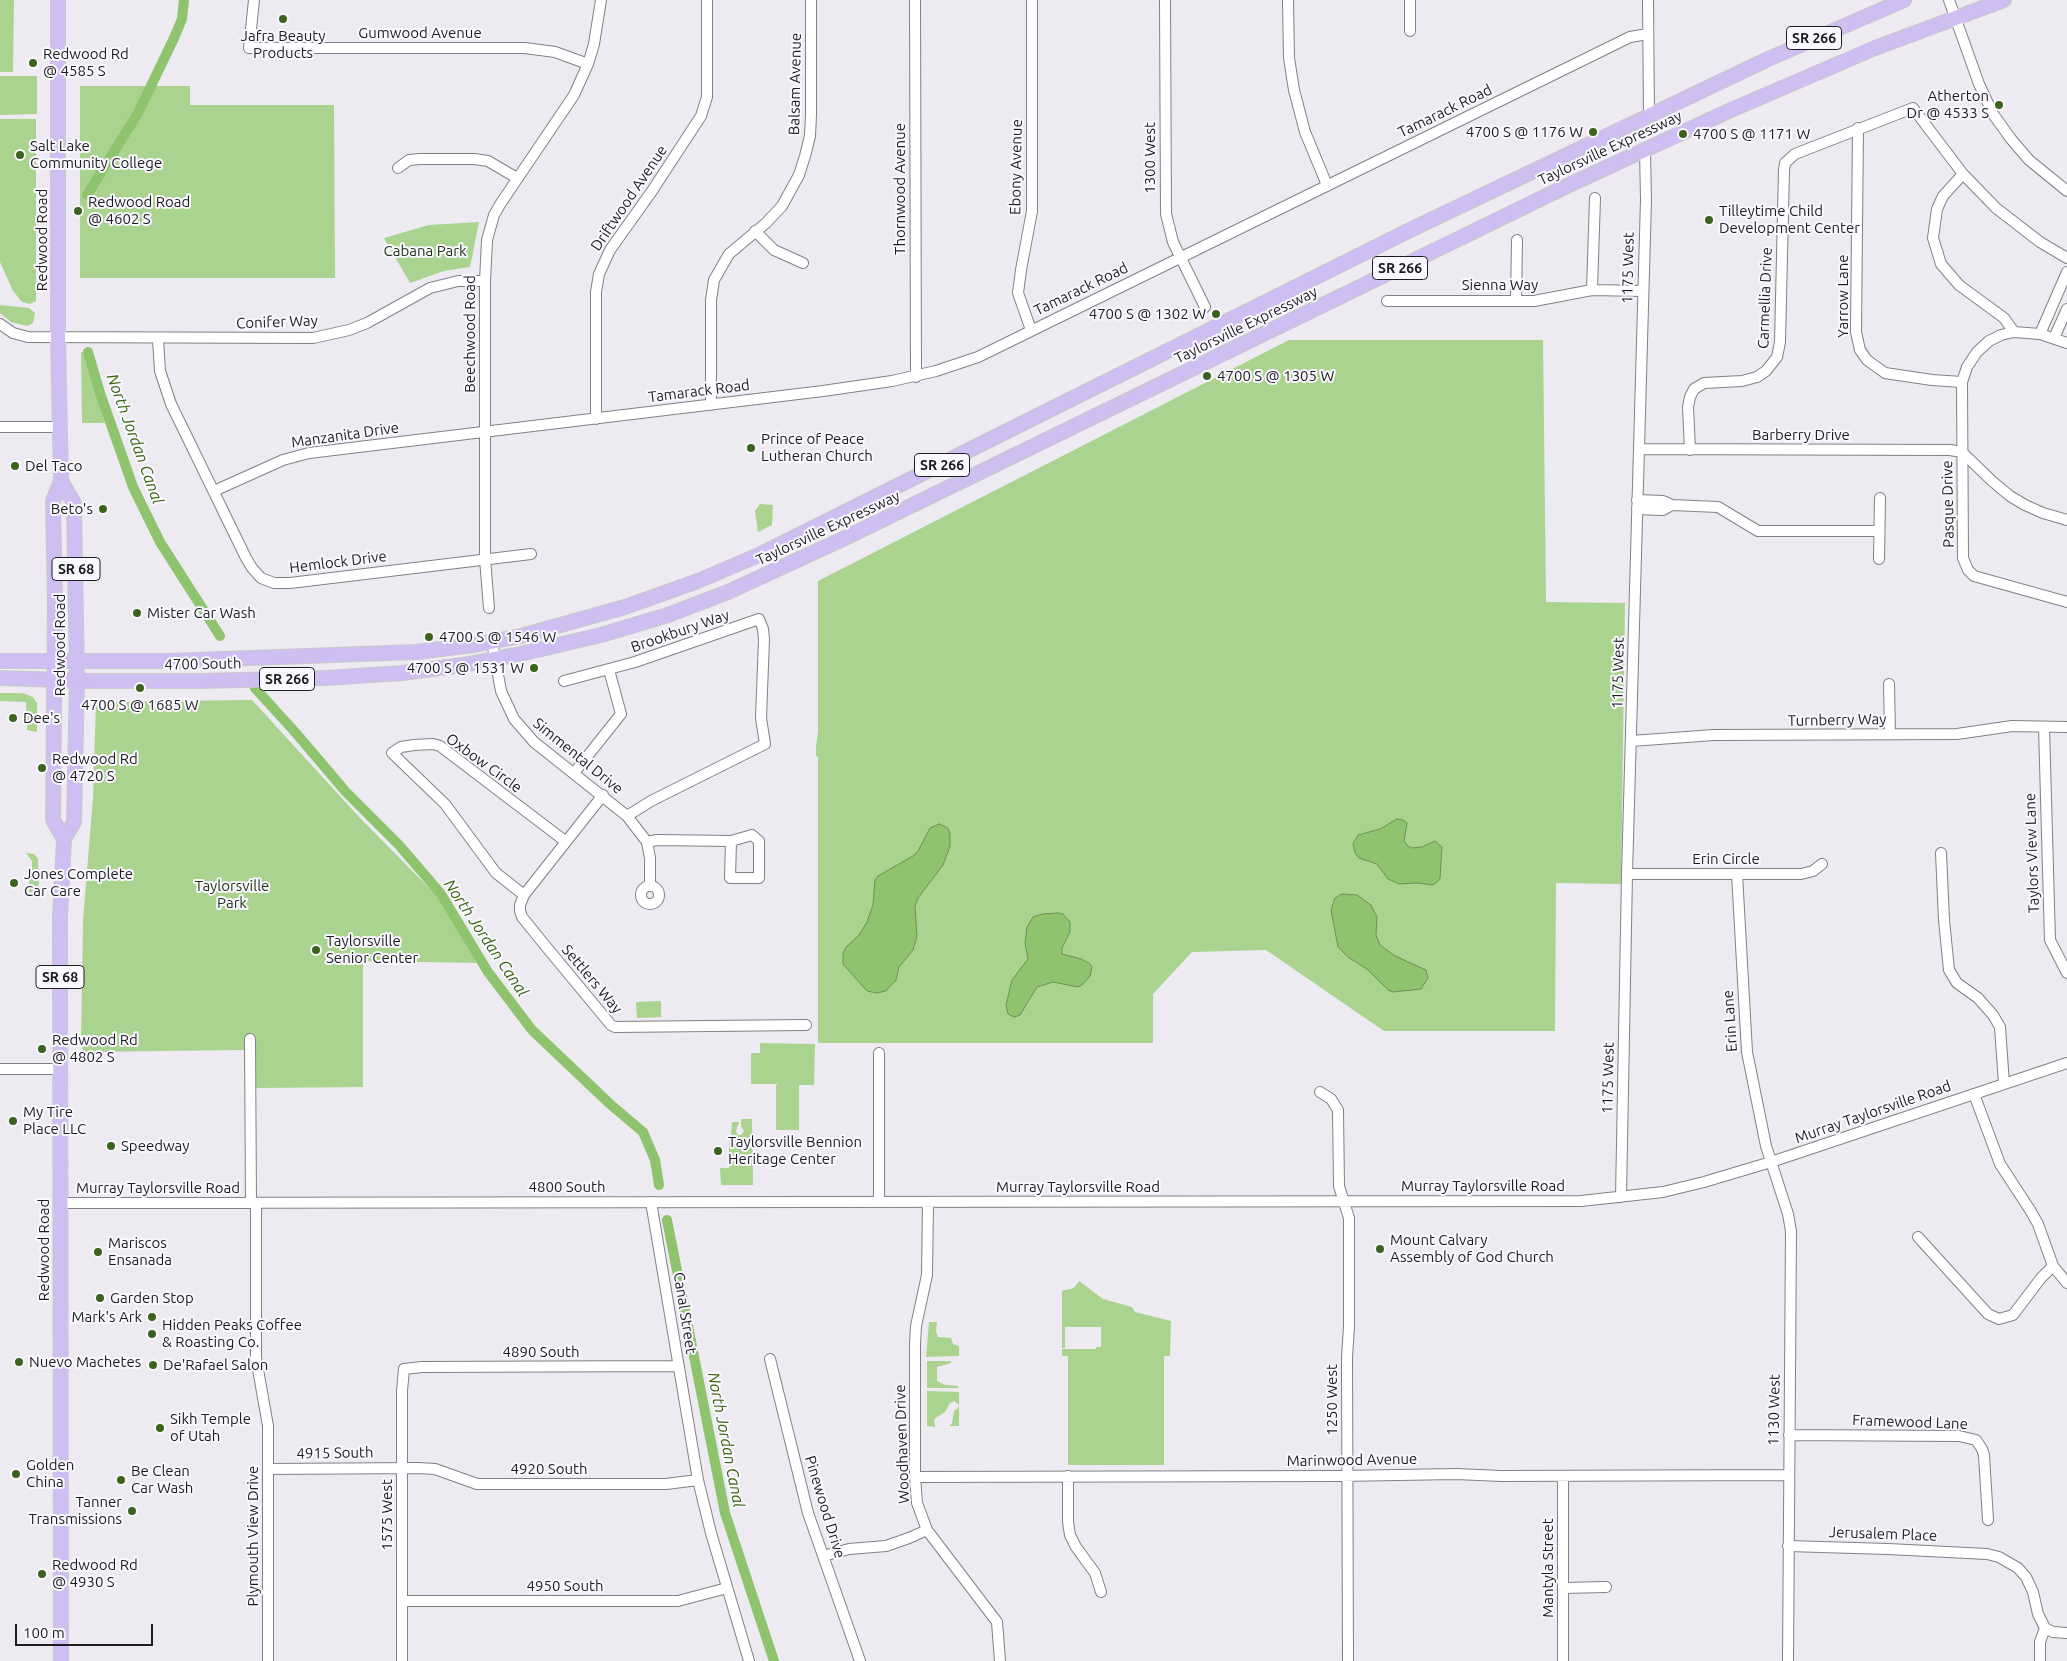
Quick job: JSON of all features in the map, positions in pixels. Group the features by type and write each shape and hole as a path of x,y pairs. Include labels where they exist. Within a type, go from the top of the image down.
{"main road":[{"name":"Redwood Road","path":"58,0 58,338 61,480 53,501 55,603 53,820 64,839"},
{"name":"Taylorsville Expressway","path":"492,642 549,630 625,607 698,581 761,554 1381,245 1774,56 1904,0"},
{"name":"Taylorsville Expressway","path":"495,659 582,640 644,623 764,576 1645,149 1817,72 2004,0"},
{"name":"Redwood Road","path":"61,480 74,503 77,661 74,822 64,839 60,917 61,1661"},
{"name":"4700 South","path":"0,661 214,660 383,654 492,642"},
{"name":"4700 South","path":"0,678 201,681 341,677 402,673 495,659"}],"street":[{"name":"Gumwood Avenue","path":"254,0 249,48 525,48 555,52 588,64"},
{"name":"Beechwood Road","path":"489,608 485,559 485,253 490,228 500,203 574,95 588,64 601,0"},
{"name":"Driftwood Avenue","path":"596,419 596,292 599,274 610,250 652,191 701,116 706,97 707,83 707,0"},
{"name":"Balsam Avenue","path":"711,405 712,290 718,272 729,254 782,206 806,156 810,136 811,115 811,0"},
{"name":"Thornwood Avenue","path":"915,0 916,377"},
{"name":"Ebony Avenue","path":"1031,330 1018,293 1020,270 1032,211 1032,0"},
{"name":"1300 West","path":"1165,0 1165,197 1169,229 1205,307"},
{"path":"1288,0 1289,58 1294,90 1305,132 1327,185"},
{"path":"1410,0 1410,31"},
{"path":"1648,0 1649,117"},
{"path":"1949,0 1979,84 2002,128 2034,165 2067,190"},
{"name":"Tamarack Road","path":"485,432 711,405 916,377 978,357 1630,37 1648,34"},
{"name":"Carmellia Drive","path":"1690,450 1688,407 1694,389 1699,385 1709,382 1742,381 1757,377 1766,371 1777,356 1780,342 1785,163 1795,154 1912,108 1963,174"},
{"name":"Yarrow Lane","path":"1858,128 1856,332 1860,350 1867,360 1885,373 1923,379 1962,382"},
{"name":"1175 West","path":"1621,1197 1627,874 1646,200 1645,149"},
{"path":"398,168 409,160 474,159 488,161 517,178"},
{"path":"2014,332 2004,318 1960,286 1948,274 1936,253 1933,238 1938,209 1943,196 1963,174 2007,218 2040,242 2067,258"},
{"path":"1592,290 1595,198"},
{"path":"755,231 774,250 803,263"},
{"path":"1516,301 1517,240"},
{"path":"2040,334 2067,272"},
{"name":"Conifer Way","path":"0,324 13,333 28,337 294,339 331,335 349,330 367,323 430,288 458,281 485,281"},
{"name":"Sienna Way","path":"1387,300 1545,300 1592,290 1643,291"},
{"path":"2054,338 2067,309"},
{"path":"1962,382 1967,367 1977,352 1989,341 2001,335 2014,332 2040,334 2067,343"},
{"name":"Hemlock Drive","path":"158,339 160,371 163,384 252,568 261,578 274,583 290,583 531,554"},
{"name":"Pasque Drive","path":"1962,382 1963,558 1968,570 1980,578 2067,602"},
{"path":"0,427 60,427"},
{"name":"Manzanita Drive","path":"214,491 296,456 485,432"},
{"name":"Barberry Drive","path":"1639,450 1950,450 1962,452"},
{"path":"1962,452 2010,496 2043,513 2067,520"},
{"path":"1879,559 1880,498"},
{"path":"1637,505 1663,501 1672,505 1718,507 1758,531 1879,531"},
{"name":"Brookbury Way","path":"564,681 609,670 759,619 764,639 761,718 765,744 691,780 627,816"},
{"name":"Simmental Drive","path":"492,642 503,696 517,723 534,742 627,816 647,842"},
{"path":"574,772 621,714 609,670"},
{"path":"1889,684 1890,734"},
{"name":"Turnberry Way","path":"1631,742 1714,735 1957,734 2012,726 2067,727"},
{"name":"Taylors View Lane","path":"2044,727 2050,940 2067,973"},
{"name":"Oxbow Circle","path":"524,895 496,873 445,804 392,753 401,747 414,744 440,746 565,842"},
{"path":"524,895 603,795"},
{"path":"650,886 650,858 647,842 657,840 731,841 752,835 759,841 758,878 730,878 731,841"},
{"path":"1941,853 1944,920 1949,970 1957,983 1978,998 1993,1015 2000,1027 2004,1084"},
{"name":"Erin Circle","path":"1627,874 1801,874 1813,871 1822,864"},
{"name":"Erin Lane","path":"1737,874 1747,1052 1771,1162"},
{"name":"Settlers Way","path":"524,895 520,905 522,917 611,1025 616,1027 806,1025"},
{"name":"Plymouth View Drive","path":"250,1039 256,1358 259,1383 267,1417 268,1661"},
{"path":"879,1053 879,1202"},
{"name":"Murray Taylorsville Road","path":"879,1202 1581,1200 1621,1197 1663,1192 1771,1162 2067,1063"},
{"path":"0,1069 59,1069"},
{"name":"1250 West","path":"1320,1092 1331,1099 1338,1110 1339,1186 1349,1218 1348,1661"},
{"path":"1974,1094 2000,1164 2034,1217 2053,1266 2067,1283"},
{"name":"1130 West","path":"1771,1162 1788,1214 1791,1231 1788,1661"},
{"name":"Canal Street","path":"651,1202 698,1480 749,1661"},
{"name":"4800 South","path":"254,1203 879,1202"},
{"name":"Woodhaven Drive","path":"928,1202 927,1275 915,1334 915,1477 917,1503 927,1530 994,1616 999,1628 1000,1661"},
{"name":"Murray Taylorsville Road","path":"60,1203 254,1203"},
{"path":"1918,1237 1988,1314 1995,1318 2004,1319 2013,1315 2041,1278 2053,1266"},
{"name":"Pinewood Drive","path":"770,1359 806,1507 860,1661"},
{"name":"4890 South","path":"404,1369 432,1367 678,1366"},
{"name":"1575 West","path":"402,1661 402,1391 404,1369"},
{"name":"Framewood Lane","path":"1789,1435 1952,1436 1968,1437 1976,1440 1984,1455 1988,1520"},
{"name":"4915 South","path":"268,1469 402,1467"},
{"name":"4920 South","path":"402,1467 435,1469 476,1484 666,1484 698,1480"},
{"name":"Marinwood Avenue","path":"915,1477 1456,1474 1563,1476 1789,1475"},
{"path":"1068,1476 1068,1522 1070,1534 1076,1548 1095,1573 1101,1592"},
{"name":"Mantyla Street","path":"1563,1476 1563,1661"},
{"path":"823,1556 844,1550 894,1544 927,1530"},
{"name":"Jerusalem Place","path":"1788,1546 1977,1554 1999,1557 2023,1572 2030,1584 2044,1628"},
{"path":"1563,1588 1606,1587"},
{"name":"4950 South","path":"402,1601 678,1601 727,1588"},
{"path":"2040,1661 2040,1642 2044,1628 2053,1632 2067,1633"}],"green space":[{"path":"0,0 14,0 13,72 0,72"},
{"path":"0,76 37,76 37,114 0,115"},
{"path":"80,86 190,86 190,105 334,105 335,278 80,278"},
{"path":"0,119 36,119 36,301 30,304 22,302 13,291 0,262"},
{"name":"Cabana Park","path":"479,222 470,267 444,271 410,283 384,238 429,225"},
{"path":"0,305 29,308 35,313 33,323 27,326 11,322 0,313"},
{"path":"1289,340 1543,340 1546,602 1625,603 1621,884 1556,883 1555,1031 1384,1031 1266,950 1192,952 1153,994 1153,1043 818,1043 818,757 816,756 816,746 818,732 818,581"},
{"path":"81,352 84,352 105,423 82,423"},
{"path":"760,504 773,505 772,525 758,532 755,511"},
{"path":"0,693 23,693 33,697 37,703 37,732 27,730 26,702 0,701"},
{"name":"Taylorsville Park","path":"252,700 360,818 438,897 477,963 363,961 363,1087 256,1088 255,1052 244,1050 83,1052 81,1042 83,921 93,797 96,702"},
{"path":"26,853 34,854 38,859 39,892 29,892 29,874 32,874 32,861"},
{"path":"661,1001 661,1017 637,1018 636,1002"},
{"path":"760,1043 815,1044 814,1085 799,1085 799,1130 776,1130 776,1085 779,1084 751,1084 751,1053 760,1053"},
{"path":"741,1119 752,1119 753,1185 721,1185 720,1168 729,1168 729,1136 731,1135 732,1122 739,1122 736,1131 738,1135 741,1135 744,1131 741,1126"},
{"path":"1079,1281 1103,1299 1132,1307 1135,1312 1171,1321 1170,1356 1164,1356 1164,1465 1068,1465 1068,1356 1062,1356 1062,1349 1096,1349 1096,1347 1101,1347 1101,1327 1065,1327 1065,1348 1062,1348 1062,1291 1074,1288"},
{"path":"929,1322 937,1322 936,1331 938,1337 951,1338 953,1344 959,1346 959,1356 926,1357"},
{"path":"927,1361 951,1361 951,1363 937,1367 937,1381 945,1385 958,1386 958,1388 927,1388"},
{"path":"927,1391 959,1392 959,1405 954,1401 950,1403 945,1412 934,1419 935,1427 927,1426"},
{"path":"959,1405 959,1426 949,1426 952,1423 954,1411"}],"shaded area":[{"path":"1397,819 1407,823 1404,841 1408,846 1412,848 1422,847 1435,841 1442,847 1440,879 1436,883 1432,885 1418,883 1399,884 1388,879 1377,864 1359,858 1355,853 1353,844 1358,835 1380,829"},
{"path":"939,824 948,828 950,846 943,865 918,898 915,907 917,936 913,950 899,967 896,980 886,991 877,993 867,991 843,964 843,954 846,947 859,935 867,922 873,905 875,880 878,876 913,856 918,851 930,828"},
{"path":"1342,894 1357,895 1371,905 1377,917 1376,935 1380,945 1395,956 1426,970 1428,978 1421,989 1393,992 1388,990 1367,969 1348,957 1338,947 1331,910 1335,898"},
{"path":"1057,913 1063,914 1070,922 1070,932 1062,948 1062,954 1089,963 1092,967 1090,976 1078,987 1053,982 1037,987 1020,1015 1012,1016 1008,1014 1006,1005 1012,980 1028,959 1025,943 1027,927 1033,917"}],"waterway":[{"name":"North Jordan Canal","path":"87,195 138,113 182,19 184,0"},
{"name":"North Jordan Canal","path":"88,352 100,393 133,487 160,542 220,636"},
{"name":"North Jordan Canal","path":"255,688 346,792 399,845 441,894 488,972 532,1030 610,1104 643,1132 655,1160 659,1185"},
{"name":"North Jordan Canal","path":"667,1220 725,1513 774,1661"}],"place":[{"name":"Jafra Beauty Products","path":"283,19"},
{"name":"Redwood Rd @ 4585 S","path":"33,63"},
{"name":"Atherton Dr @ 4533 S","path":"1999,105"},
{"name":"4700 S @ 1176 W","path":"1593,132"},
{"name":"4700 S @ 1171 W","path":"1683,134"},
{"name":"Salt Lake Community College","path":"20,155"},
{"name":"Redwood Road @ 4602 S","path":"78,211"},
{"name":"Tilleytime Child Development Center","path":"1709,220"},
{"name":"4700 S @ 1302 W","path":"1216,314"},
{"name":"4700 S @ 1305 W","path":"1207,376"},
{"name":"Prince of Peace Lutheran Church","path":"751,448"},
{"name":"Del Taco","path":"15,466"},
{"name":"Beto's","path":"103,509"},
{"name":"Mister Car Wash","path":"137,613"},
{"name":"4700 S @ 1546 W","path":"429,637"},
{"name":"4700 S @ 1531 W","path":"534,668"},
{"name":"4700 S @ 1685 W","path":"140,688"},
{"name":"Dee's","path":"13,718"},
{"name":"Redwood Rd @ 4720 S","path":"42,768"},
{"name":"Jones Complete Car Care","path":"14,883"},
{"name":"Taylorsville Senior Center","path":"316,950"},
{"name":"Redwood Rd @ 4802 S","path":"42,1049"},
{"name":"My Tire Place LLC","path":"13,1121"},
{"name":"Speedway","path":"111,1146"},
{"name":"Taylorsville Bennion Heritage Center","path":"718,1151"},
{"name":"Mount Calvary Assembly of God Church","path":"1380,1249"},
{"name":"Mariscos Ensanada","path":"98,1252"},
{"name":"Garden Stop","path":"100,1298"},
{"name":"Mark's Ark","path":"152,1317"},
{"name":"Hidden Peaks Coffee & Roasting Co.","path":"152,1334"},
{"name":"Nuevo Machetes","path":"19,1362"},
{"name":"De'Rafael Salon","path":"153,1365"},
{"name":"Sikh Temple of Utah","path":"160,1428"},
{"name":"Golden China","path":"16,1474"},
{"name":"Be Clean Car Wash","path":"121,1480"},
{"name":"Tanner Transmissions","path":"132,1511"},
{"name":"Redwood Rd @ 4930 S","path":"42,1574"}]}
